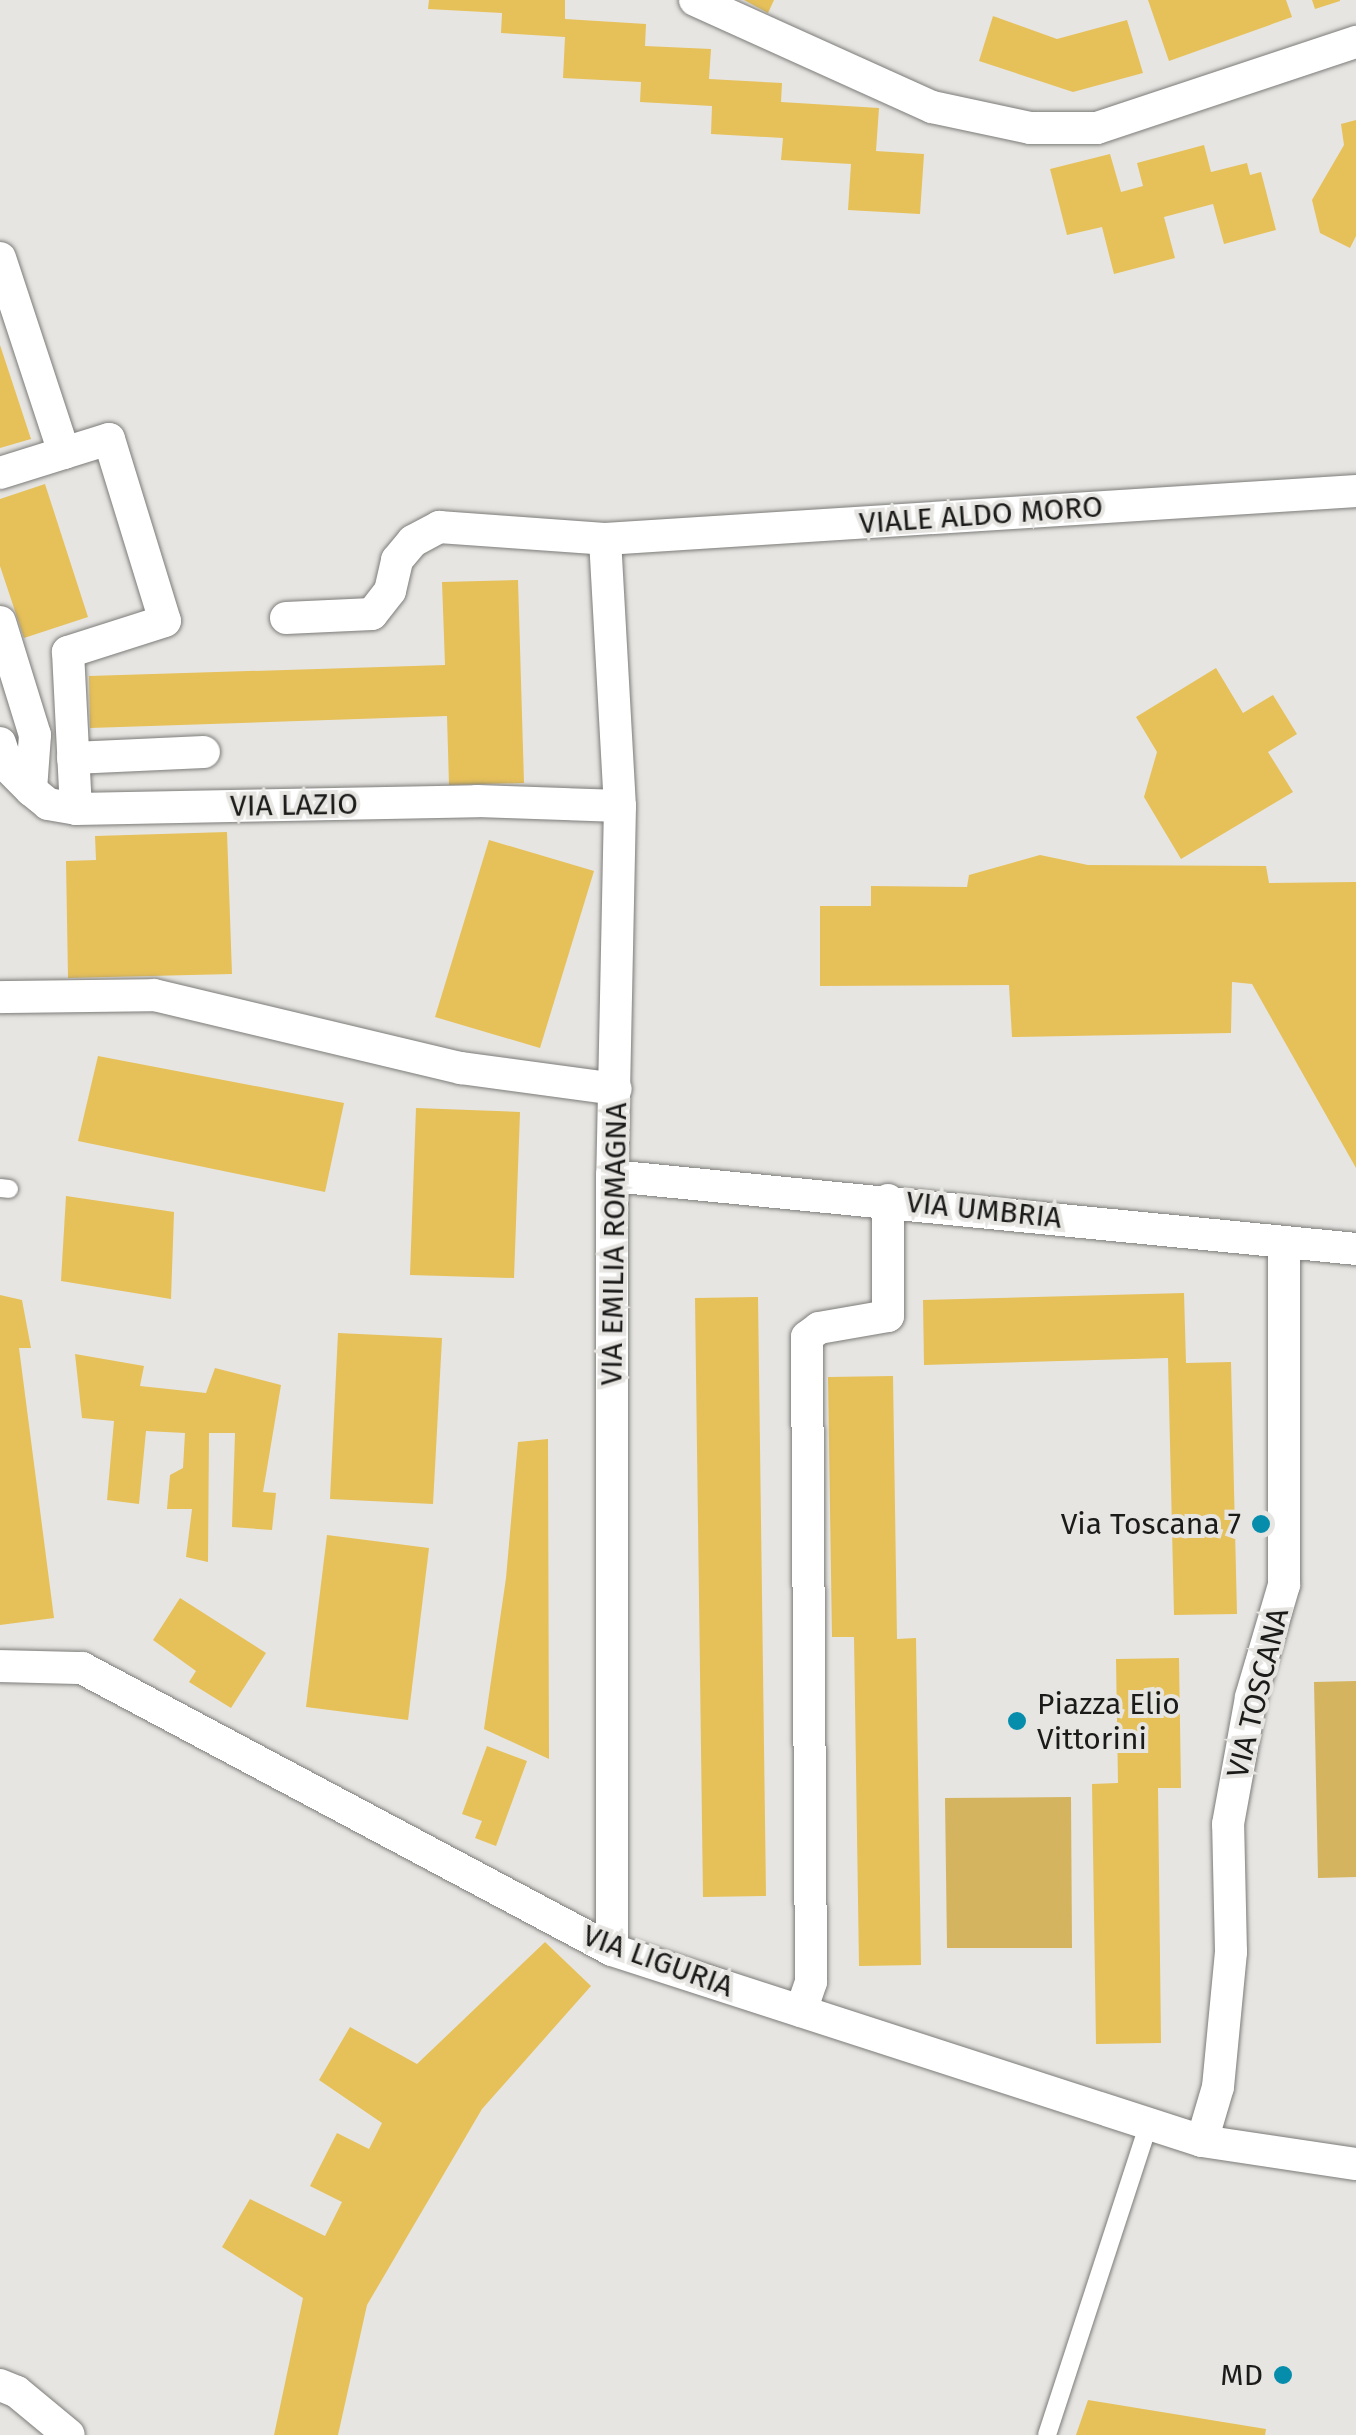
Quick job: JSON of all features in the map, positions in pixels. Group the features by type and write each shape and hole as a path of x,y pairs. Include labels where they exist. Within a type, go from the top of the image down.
{"street":[{"path":"695,0 932,106 1030,128 1097,128 1356,42"},
{"path":"0,258 64,453"},
{"path":"0,473 109,439 164,621 68,652 76,809"},
{"name":"VIALE ALDO MORO","path":"286,618 372,614 390,591 397,560 412,541 439,527 605,539 1356,491"},
{"name":"VIA EMILIA ROMAGNA","path":"605,539 620,806 612,1176 612,1950"},
{"path":"0,622 35,734 30,790"},
{"path":"0,744 8,767 30,790"},
{"path":"74,758 204,752"},
{"name":"VIA LAZIO","path":"30,790 48,804 76,809 476,802 620,806"},
{"path":"0,997 154,995 462,1068 616,1089"},
{"name":"VIA UMBRIA","path":"612,1176 888,1200 1356,1249"},
{"path":"801,2011 811,1982 807,1337 819,1328 888,1316 888,1200"},
{"name":"VIA TOSCANA","path":"1202,2140 1218,2087 1231,1952 1228,1824 1251,1697 1284,1585 1284,1242"},
{"name":"VIA LIGURIA","path":"0,1666 82,1668 612,1950 1202,2140 1356,2164"},
{"path":"0,2384 18,2392 69,2435"}],"lane":[{"path":"1048,2435 1149,2124"}],"shaded area":[{"path":"1356,1681 1356,1877 1318,1878 1314,1682"},
{"path":"1071,1797 1072,1948 947,1948 945,1798"}],"building":[{"path":"429,0 565,0 565,19 646,24 645,46 711,49 709,79 782,83 781,102 879,108 876,151 924,154 920,214 848,210 851,164 781,160 783,138 711,134 712,106 640,102 641,82 563,78 565,37 501,33 502,13 428,9"},
{"path":"744,0 774,0 768,13"},
{"path":"1148,0 1286,0 1292,17 1169,61"},
{"path":"1312,0 1340,0 1340,1 1315,9"},
{"path":"993,16 1057,39 1127,20 1143,73 1073,92 979,61"},
{"path":"1356,120 1356,236 1350,248 1320,233 1312,200 1344,145 1341,124"},
{"path":"1204,145 1211,172 1247,163 1250,175 1261,172 1276,230 1224,244 1213,204 1164,217 1175,258 1114,274 1102,227 1067,235 1050,169 1110,154 1121,192 1143,186 1137,163"},
{"path":"0,345 31,439 0,448"},
{"path":"45,484 88,617 24,638 0,566 0,499"},
{"path":"518,580 524,783 449,785 447,716 90,728 89,676 445,665 442,582"},
{"path":"1216,668 1243,713 1273,695 1297,734 1268,752 1293,792 1181,859 1144,797 1157,752 1136,717"},
{"path":"227,832 232,974 68,978 66,861 96,860 95,836"},
{"path":"489,840 594,871 540,1048 435,1017"},
{"path":"1040,855 1088,865 1266,866 1269,883 1356,882 1356,1168 1252,984 1232,982 1231,1033 1012,1037 1009,985 820,986 820,906 871,906 871,886 967,887 969,875"},
{"path":"98,1056 344,1103 325,1192 78,1141"},
{"path":"416,1108 520,1112 514,1278 410,1275"},
{"path":"66,1196 174,1212 171,1299 61,1281"},
{"path":"1184,1293 1186,1363 1231,1362 1237,1614 1174,1615 1168,1358 924,1365 923,1300"},
{"path":"0,1295 22,1300 31,1348 19,1348 54,1618 0,1625"},
{"path":"758,1297 766,1896 703,1897 695,1298"},
{"path":"338,1333 442,1338 433,1504 330,1499"},
{"path":"75,1354 144,1366 140,1386 206,1393 215,1368 281,1385 263,1492 276,1493 272,1530 232,1527 235,1433 209,1433 208,1562 186,1557 192,1509 167,1509 170,1475 183,1468 185,1433 146,1431 139,1504 107,1500 114,1421 82,1418"},
{"path":"893,1376 897,1639 916,1638 921,1965 859,1966 854,1637 832,1637 828,1377"},
{"path":"548,1439 549,1759 484,1729 506,1578 518,1442"},
{"path":"327,1535 429,1548 408,1720 306,1707"},
{"path":"180,1598 266,1653 231,1708 189,1682 196,1671 153,1640"},
{"path":"1179,1658 1181,1788 1158,1788 1161,2043 1096,2044 1092,1784 1118,1783 1116,1659"},
{"path":"487,1746 527,1761 496,1846 475,1838 482,1821 462,1814"},
{"path":"545,1942 591,1986 482,2109 367,2305 338,2435 274,2435 303,2298 222,2247 250,2199 325,2236 342,2202 310,2186 337,2133 369,2149 382,2123 319,2080 350,2027 417,2064"},
{"path":"1088,2400 1266,2429 1265,2435 1076,2435"}],"place":[{"name":"Via Toscana 7","path":"1261,1524"},
{"name":"Piazza Elio Vittorini","path":"1017,1721"},
{"name":"MD","path":"1283,2375"}]}
